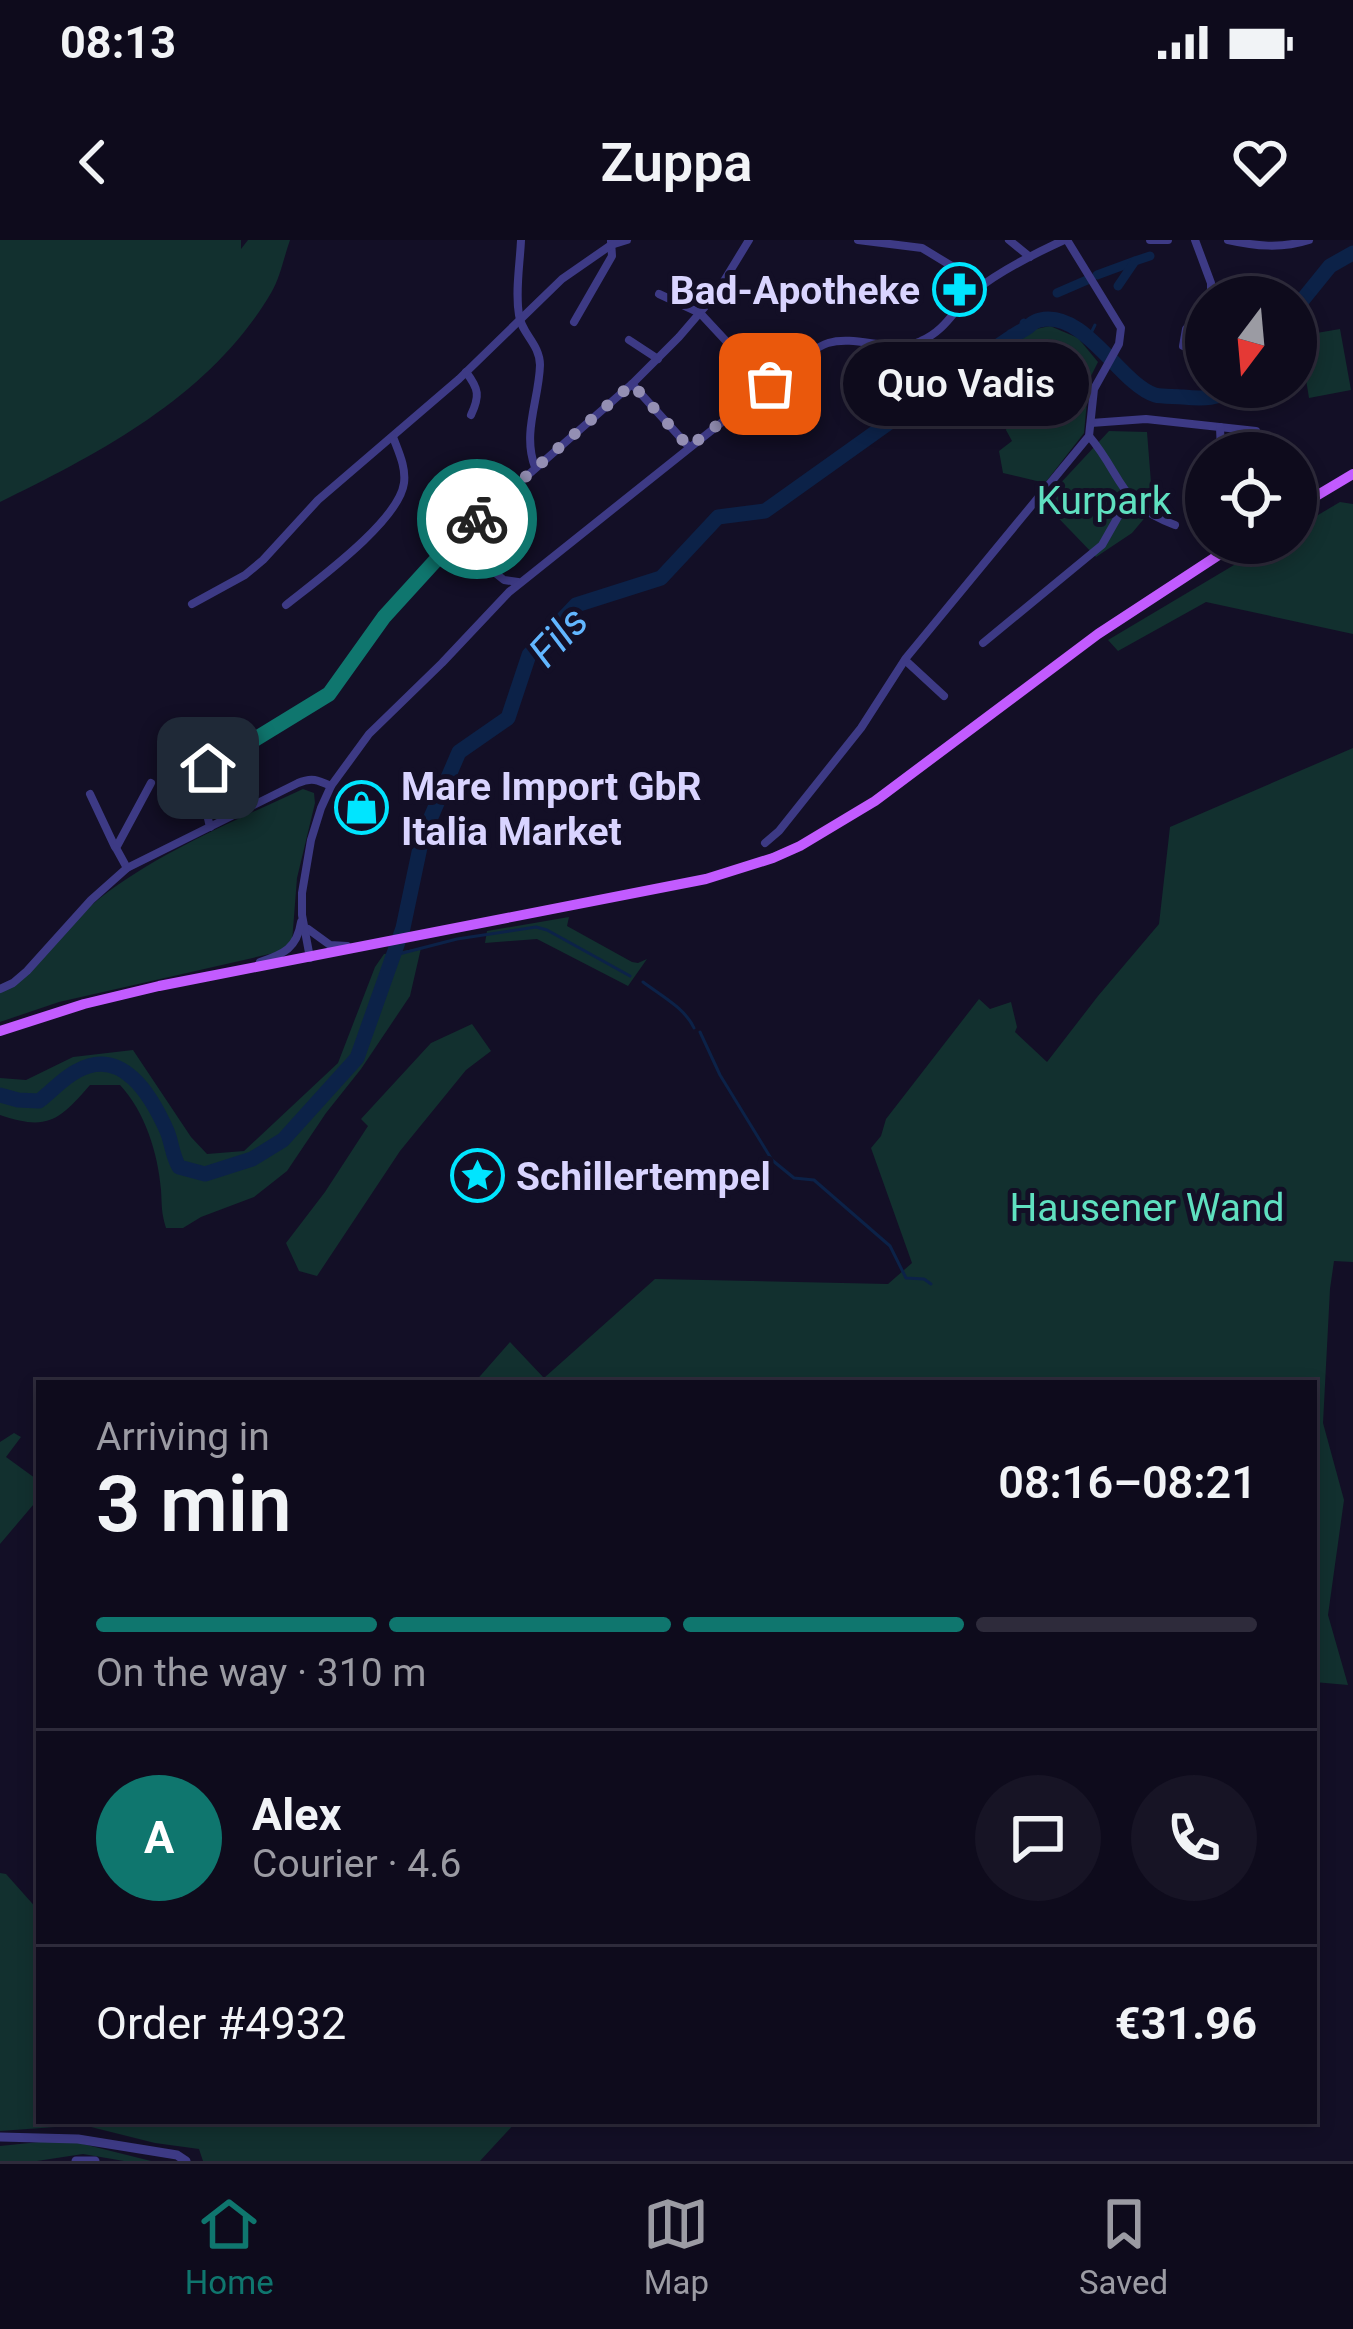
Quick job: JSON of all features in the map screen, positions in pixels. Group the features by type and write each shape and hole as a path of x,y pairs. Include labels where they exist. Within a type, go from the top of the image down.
{"main road":[{"path":"1317,495 1353,474"},
{"path":"0,1031 84,1004 706,879 772,858 875,801 1098,634 1206,564"}],"street":[{"path":"521,240 519,320 540,357 530,431 536,466"},
{"path":"192,604 263,560 318,500 466,372 562,279 611,243 627,240"},
{"path":"210,827 202,794 208,768 329,694 398,601 456,538 632,384 700,314 749,240"},
{"path":"858,240 922,248 978,288"},
{"path":"1009,240 1030,257"},
{"path":"310,958 303,884 311,840 332,786 369,734 520,583 827,343 914,345 947,325 978,288 1066,240 1121,328 1121,338 1094,389 1089,436 904,660 861,728 766,843"},
{"path":"1150,240 1168,240"},
{"path":"1195,240 1208,276"},
{"path":"1228,240 1282,246 1309,240"},
{"path":"574,322 612,256 611,243"},
{"path":"659,294 700,314 726,340"},
{"path":"1183,346 1185,334"},
{"path":"629,340 658,358"},
{"path":"466,372 478,387 471,415"},
{"path":"632,384 689,447"},
{"path":"1091,423 1146,419 1256,431"},
{"path":"1220,428 1220,432"},
{"path":"1089,436 1125,493 1153,517 1175,525"},
{"path":"286,605 337,565 396,507 404,487 404,466 393,437"},
{"path":"983,643 1102,545 1125,493"},
{"path":"479,560 504,580 520,583"},
{"path":"904,660 944,696"},
{"path":"0,989 27,971 127,868 309,778 332,786"},
{"path":"116,848 151,783"},
{"path":"91,794 127,868"},
{"path":"303,920 330,945 360,949"},
{"path":"227,973 283,955 303,920"},
{"path":"0,2137 78,2139 177,2155 186,2161"},
{"path":"76,2161 95,2161"}],"green space":[{"path":"0,240 241,240 241,249 248,240 290,240 274,287 246,329 186,391 115,441 0,502"},
{"name":"Kurpark","path":"1050,326 1078,338 1098,362 1089,380 1084,433 1045,483 1003,473 999,451 1012,441 1007,419 976,371 1036,329"},
{"path":"1340,329 1351,390 1317,396 1317,333"},
{"name":"Kurpark","path":"1109,431 1147,432 1153,508 1132,533 1096,557 1043,502"},
{"path":"1340,502 1353,504 1353,634 1206,602 1118,651 1108,640 1236,564 1317,564 1317,516"},
{"name":"Hausener Wand","path":"1353,748 1353,1262 1334,1261 1323,1423 1344,1500 1328,1615 1348,1685 1317,1682 1317,1380 477,1380 510,1342 544,1378 655,1279 888,1284 912,1263 871,1148 886,1119 979,999 990,1009 1011,1002 1015,1032 1047,1062 1159,924 1170,827"},
{"path":"303,789 314,793 315,803 297,878 292,942 283,951 59,1002 0,1022 0,993 28,973 100,898 173,851"},
{"path":"569,917 567,926 632,962 647,959 628,986 537,939 485,943 487,931"},
{"path":"421,948 410,996 287,1171 254,1197 183,1228 166,1228 153,1148 137,1108 120,1085 90,1085 51,1120 30,1122 0,1115 0,1078 26,1080 73,1057 133,1050 207,1154 244,1151 338,1063 384,954"},
{"path":"472,1024 491,1051 466,1070 400,1151 317,1276 299,1271 286,1243 368,1126 361,1119 431,1043"},
{"path":"14,1433 21,1437 6,1457 36,1479 36,1502 0,1544 0,1442"},
{"path":"0,1873 36,1908 36,2124 514,2124 480,2161 203,2161 199,2149 83,2125 0,2131"},
{"path":"79,2143 151,2161 83,2154 0,2161 0,2146"}],"waterway":[{"name":"Fils","path":"1317,282 1330,266 1353,253"},
{"path":"1118,286 1135,261 1150,256"},
{"path":"1097,275 1135,261"},
{"path":"1057,293 1087,280"},
{"name":"Fils","path":"0,1095 39,1101 77,1071 108,1065 133,1078 153,1103 179,1167 205,1174 252,1159 283,1140 357,1058 403,928 422,838 459,752 508,718 529,655 576,605 661,578 718,517 765,511 1037,321 1056,320 1072,326 1155,395 1185,397"},
{"name":"Fils","path":"1024,323 1027,328"},
{"path":"1089,337 1095,325"},
{"name":"Fils","path":"1009,331 1011,335"},
{"path":"395,955 457,939 536,927 630,976"},
{"path":"643,982 678,1008 694,1028"},
{"path":"700,1032 720,1075 772,1160 794,1178 814,1180 890,1246 906,1278 931,1284"}],"way so far":[{"path":"477,519 632,384 689,447 770,384"}],"place":[{"name":"Bad-Apotheke","path":"959,290"},
{"name":"Quo Vadis","path":"770,384"},
{"name":"Mare Import GbR Italia Market","path":"362,808"},
{"name":"Schillertempel","path":"477,1176"}],"route":[{"path":"208,768 329,694 384,617 477,519"}]}
